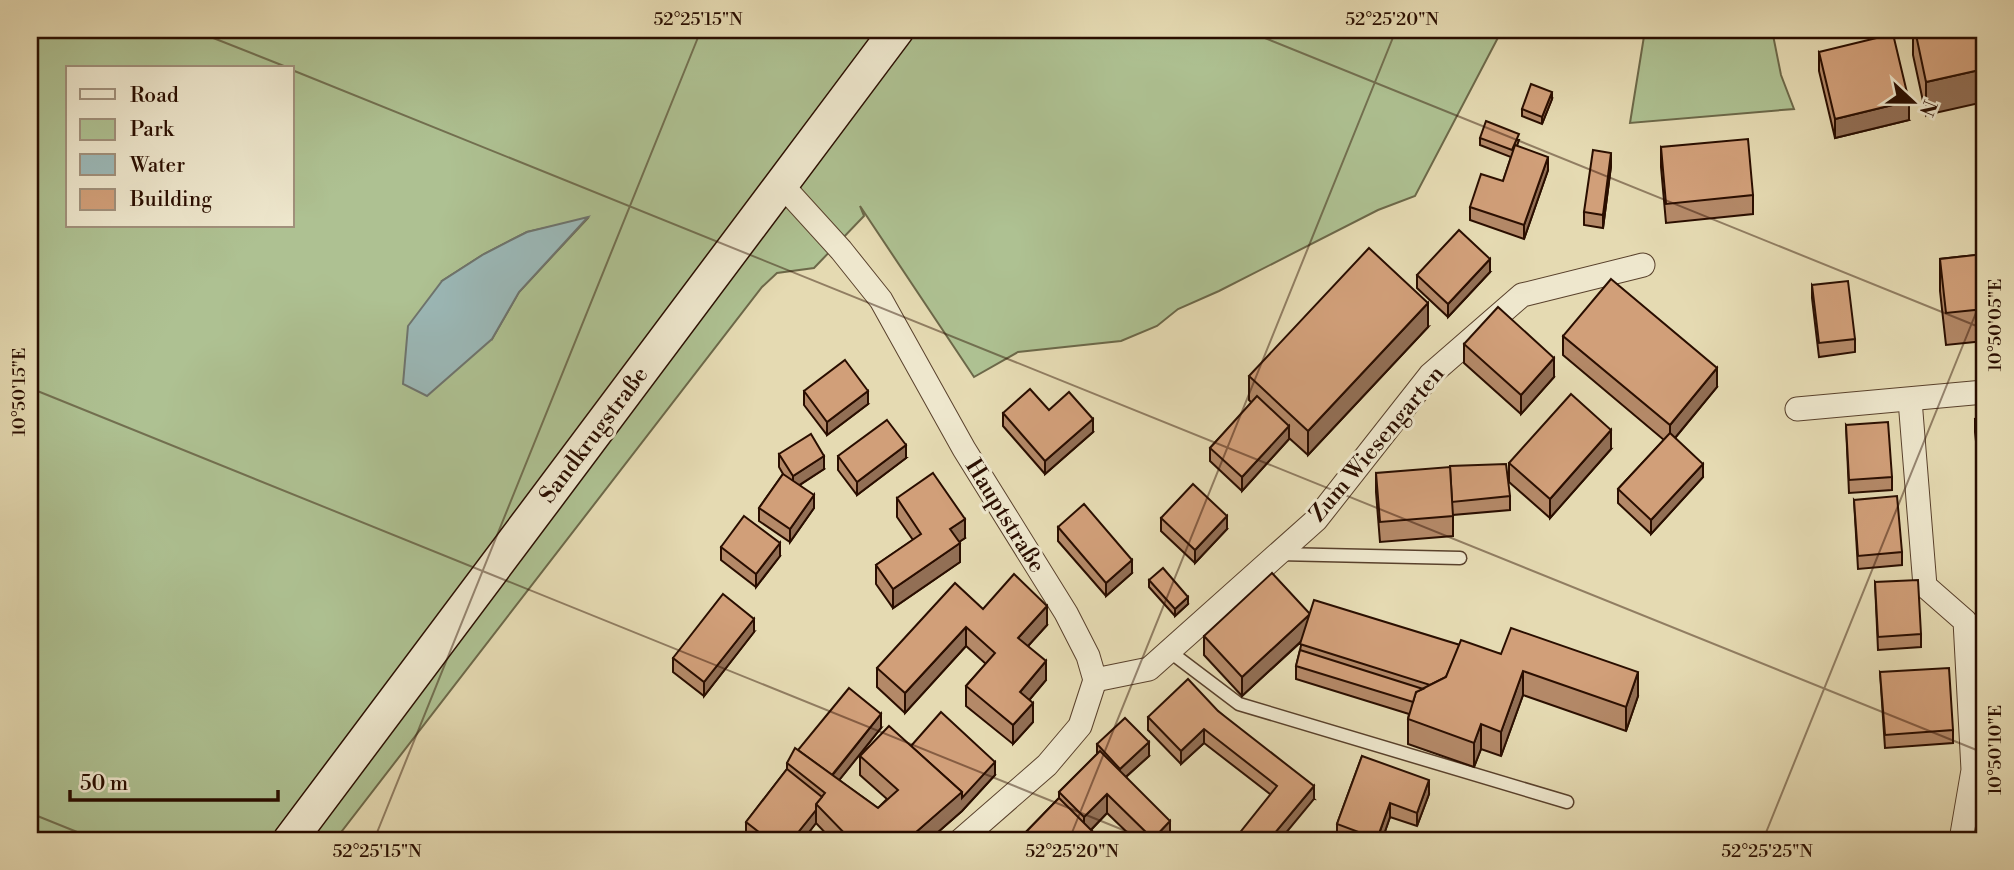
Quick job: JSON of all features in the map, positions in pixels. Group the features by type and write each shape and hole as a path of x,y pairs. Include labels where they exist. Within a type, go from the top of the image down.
{"street":[{"name":"Sandkrugstraße","path":"290,840 897,30"},
{"name":"Hauptstraße","path":"781,184 841,250 880,300 964,449 1066,613 1088,656 1096,680"},
{"name":"Zum Wiesengarten","path":"1096,680 1149,669 1316,520 1430,375 1522,295 1643,265"},
{"path":"1797,409 1984,392"},
{"path":"1910,400 1924,586 1965,621 1973,770 1961,840"},
{"path":"961,840 1047,765 1080,726 1096,680"}],"lane":[{"path":"1278,554 1460,558"},
{"path":"1169,651 1239,704 1567,802"}],"green space":[{"path":"30,30 1502,30 1415,196 1378,210 1178,309 1157,326 1121,341 1018,352 974,377 860,206 864,216 814,268 777,273 762,287 335,840 30,840","holes":["587,219 519,292 492,339 442,281 484,254 527,232"]},
{"path":"1645,30 1772,30 1781,75 1794,109 1630,123"}],"water":[{"path":"588,217 519,292 492,339 427,396 403,384 408,326 442,281 484,254 527,232"}],"building":[{"path":"1915,30 1984,30 1984,69 1926,82"},
{"path":"1893,34 1909,101 1835,119 1819,52"},
{"path":"1531,84 1552,92 1542,117 1522,109"},
{"path":"1486,121 1519,134 1512,150 1480,138"},
{"path":"1748,139 1753,195 1666,204 1661,147"},
{"path":"1515,145 1548,157 1524,225 1470,207 1481,174 1503,181"},
{"path":"1593,150 1611,153 1603,215 1584,212"},
{"path":"1459,230 1490,259 1448,304 1417,275"},
{"path":"1369,248 1428,303 1308,431 1249,376"},
{"path":"1984,254 1984,309 1946,313 1940,259"},
{"path":"1611,279 1717,368 1670,425 1563,336"},
{"path":"1848,281 1855,339 1819,343 1812,285"},
{"path":"1498,307 1554,358 1521,395 1464,344"},
{"path":"845,360 868,391 827,422 804,391"},
{"path":"1030,389 1049,410 1069,392 1093,419 1045,461 1003,413"},
{"path":"1571,394 1611,430 1550,499 1509,463"},
{"path":"1257,396 1289,426 1242,477 1210,448"},
{"path":"1984,418 1984,465 1980,466 1975,419"},
{"path":"887,420 906,445 857,482 838,456"},
{"path":"1888,422 1892,477 1849,480 1846,425"},
{"path":"1670,433 1703,464 1651,520 1618,489"},
{"path":"811,434 824,456 793,476 779,454"},
{"path":"1506,464 1510,496 1452,502 1450,466"},
{"path":"1450,467 1453,516 1380,522 1376,473"},
{"path":"933,473 965,519 950,529 960,543 893,589 876,565 921,534 897,498"},
{"path":"783,474 814,495 790,529 759,508"},
{"path":"1193,484 1227,516 1195,550 1161,518"},
{"path":"1897,496 1902,552 1858,556 1854,500"},
{"path":"1084,504 1132,560 1106,583 1058,527"},
{"path":"744,516 780,543 756,574 721,547"},
{"path":"1163,568 1188,597 1175,609 1149,580"},
{"path":"1272,573 1310,614 1242,677 1204,636"},
{"path":"1014,574 1047,606 1018,638 1046,661 1020,692 1033,703 1013,725 966,686 995,653 966,627 905,693 877,668 955,583 983,609"},
{"path":"1918,580 1921,634 1878,637 1875,582"},
{"path":"723,594 754,619 704,682 673,658"},
{"path":"1314,600 1460,645 1446,677 1430,685 1300,644"},
{"path":"1511,628 1638,672 1626,707 1523,671 1501,732 1481,724 1474,743 1408,719 1416,692 1446,677 1461,640 1501,654"},
{"path":"1300,650 1423,689 1416,692 1413,702 1296,666"},
{"path":"1949,668 1953,730 1885,735 1880,672"},
{"path":"1188,679 1218,711 1314,786 1269,840 1234,840 1277,786 1204,729 1181,751 1148,717"},
{"path":"849,688 881,714 832,775 798,750"},
{"path":"941,712 995,762 962,798 962,792 911,746"},
{"path":"1125,718 1149,742 1120,769 1097,744"},
{"path":"889,726 962,792 907,840 851,840 816,804 825,793 787,763 795,748 878,808 898,790 860,756"},
{"path":"1100,751 1170,821 1153,839 1107,794 1084,817 1059,792"},
{"path":"1362,756 1429,780 1417,813 1390,803 1377,839 1337,824"},
{"path":"787,769 822,797 816,804 816,810 792,840 769,840 746,822"},
{"path":"1059,798 1101,840 1035,840 1026,832"}]}
